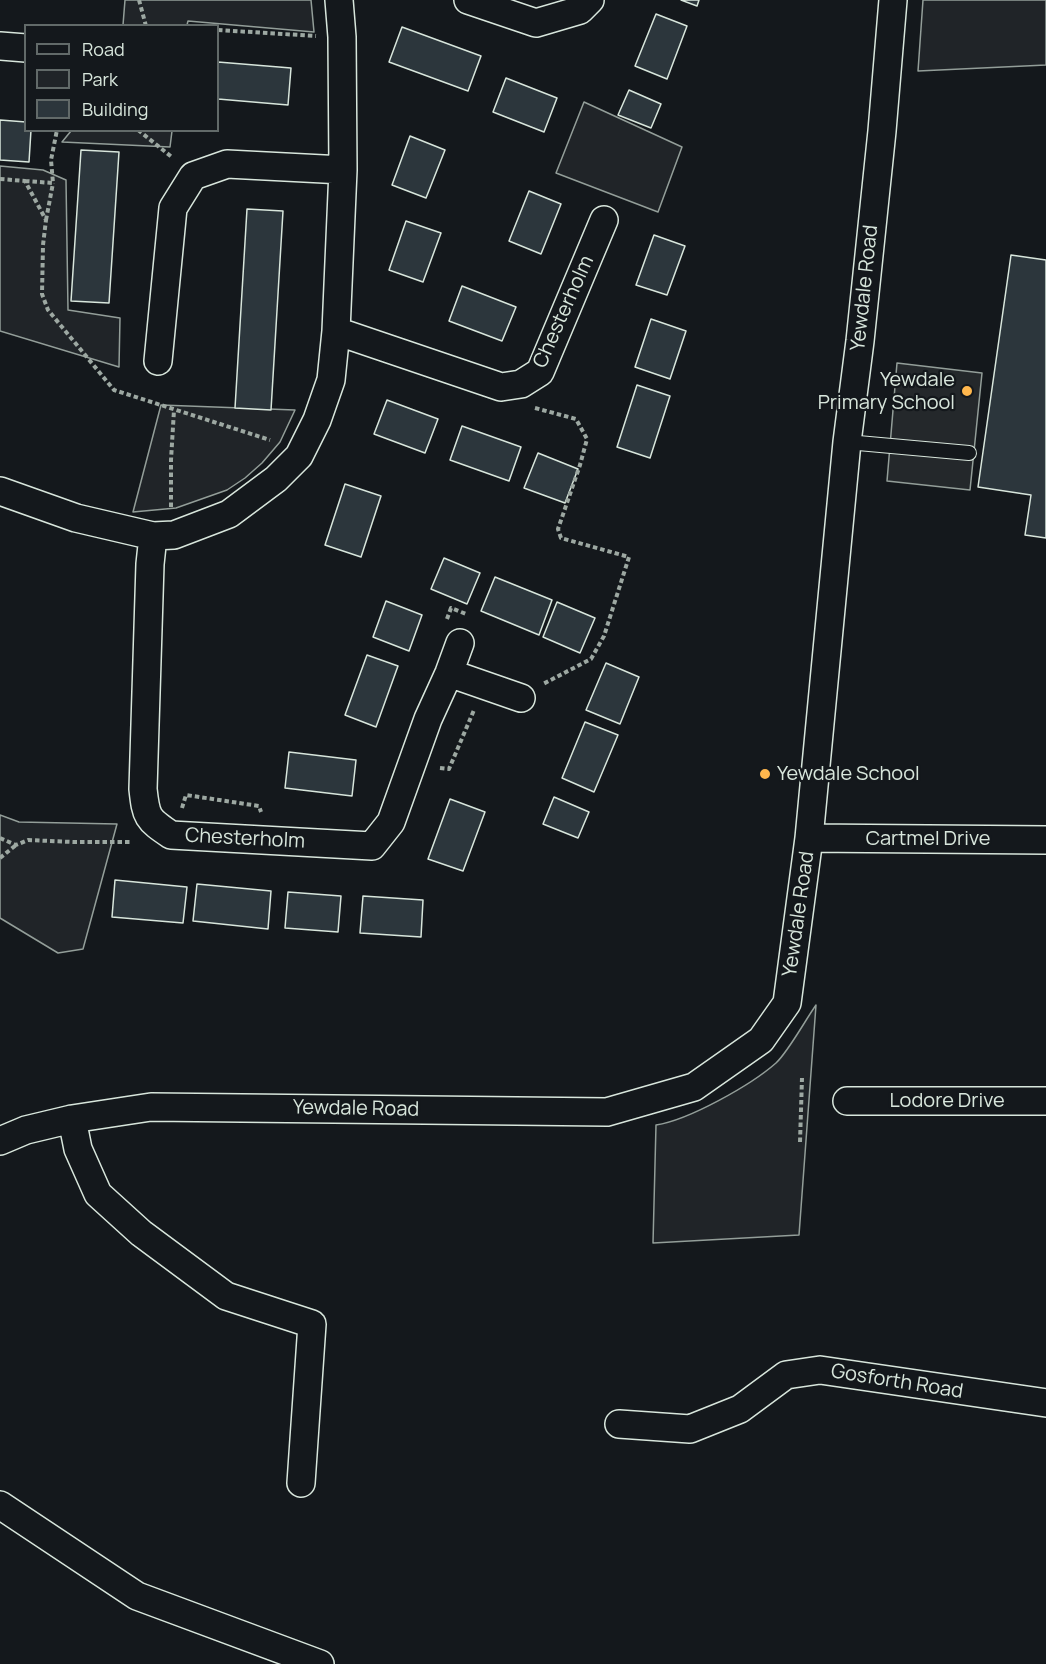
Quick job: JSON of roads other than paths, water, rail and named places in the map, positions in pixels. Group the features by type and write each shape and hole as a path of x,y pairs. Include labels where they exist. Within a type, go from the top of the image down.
{"street":[{"path":"0,490 76,518 153,536 174,535 229,514 276,479 299,456 318,420 331,380 336,331 343,170 342,37 339,0"},
{"path":"468,0 536,23 580,10 590,0"},
{"name":"Yewdale Road","path":"0,1141 26,1130 72,1119 151,1107 607,1112 694,1087 761,1040 787,1003 809,838 847,442 880,154 893,0"},
{"path":"0,46 24,48"},
{"path":"158,361 173,208 193,176 227,164 343,170"},
{"name":"Chesterholm","path":"336,331 501,387 521,384 540,372 604,220"},
{"name":"Chesterholm","path":"153,536 150,564 143,789 146,814 157,826 171,835 372,846 391,822 428,718 449,673 452,637"},
{"path":"449,673 530,692"},
{"name":"Cartmel Drive","path":"809,838 1046,840"},
{"name":"Lodore Drive","path":"847,1101 1046,1101"},
{"path":"72,1119 78,1149 98,1194 141,1233 226,1296 312,1324 301,1483"},
{"name":"Gosforth Road","path":"619,1424 690,1429 740,1409 786,1375 820,1370 1046,1404"},
{"path":"0,1505 137,1596 320,1664"}],"lane":[{"path":"847,442 969,453"}],"place":[{"name":"Yewdale Primary School","path":"967,391"},
{"name":"Yewdale School","path":"765,774"}]}
